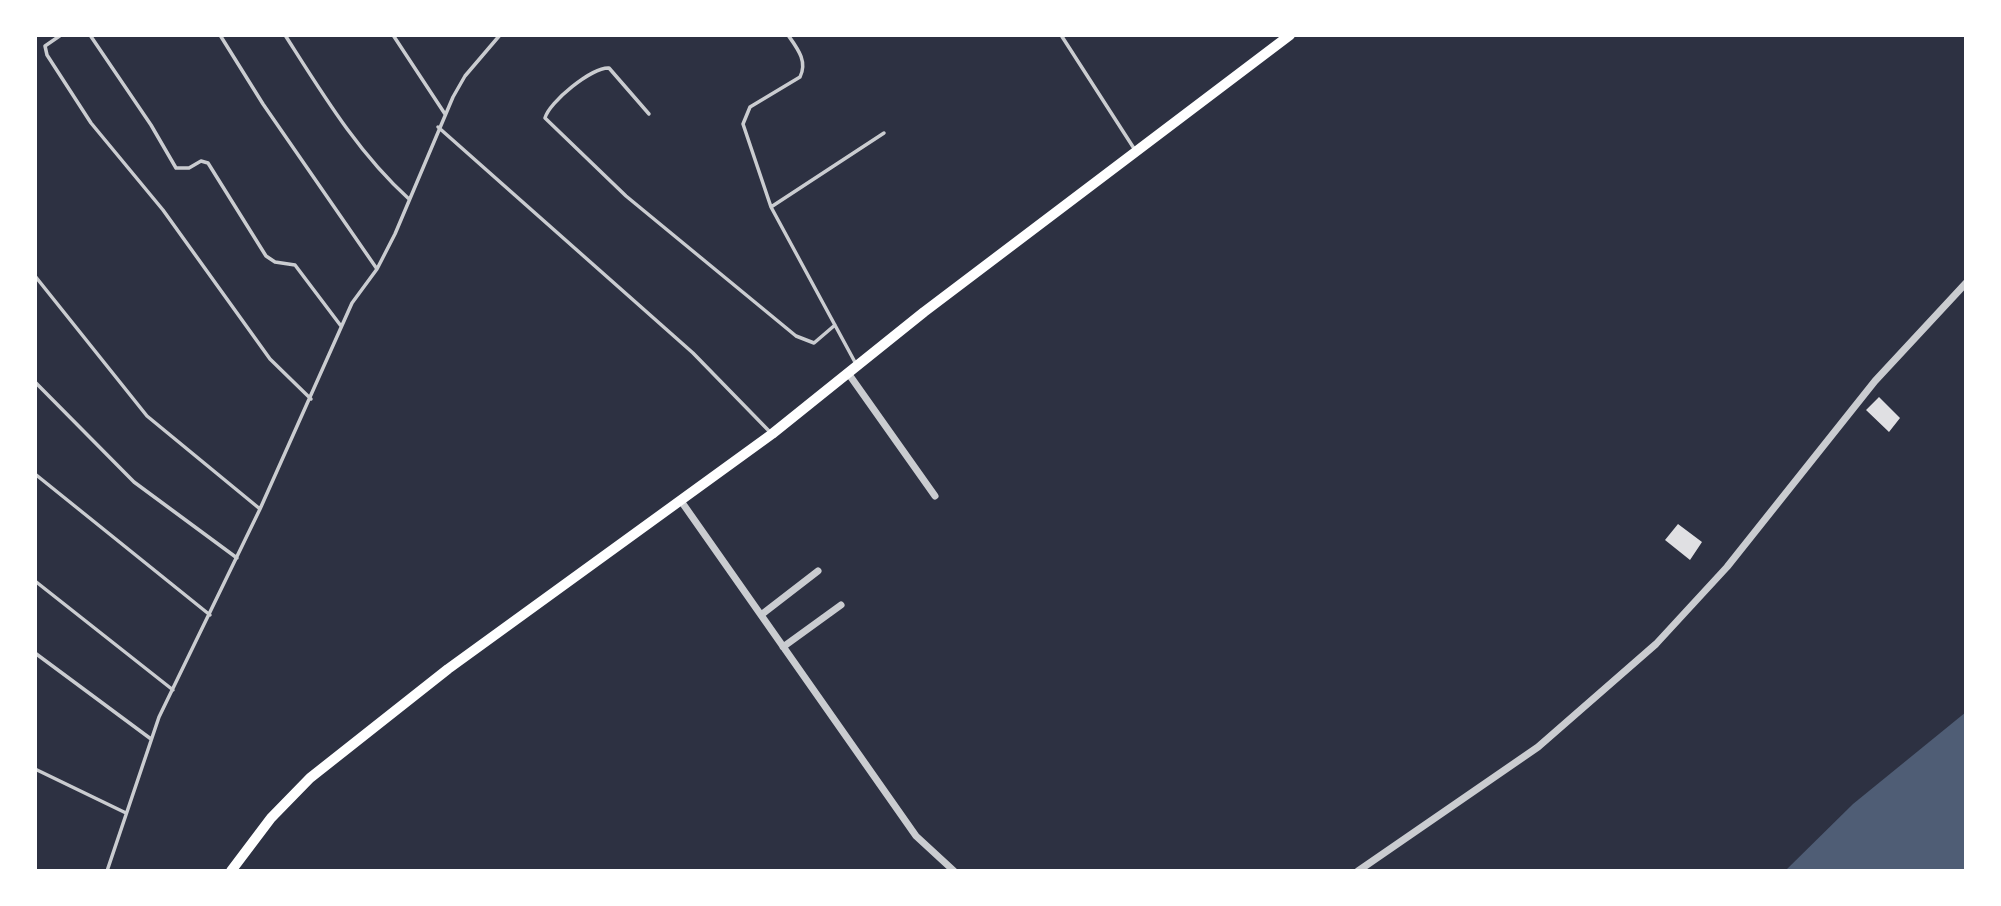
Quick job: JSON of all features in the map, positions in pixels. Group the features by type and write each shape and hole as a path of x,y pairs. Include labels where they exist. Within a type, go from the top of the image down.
{"main road":[{"path":"232,871 271,818 310,778 448,669 772,434 1290,35"}],"street":[{"path":"1358,871 1538,747 1656,644 1727,567 1875,381 1966,283"},
{"path":"853,369 935,496"},
{"path":"681,501 916,836 954,871"},
{"path":"761,615 818,570"},
{"path":"783,647 841,605"}],"lane":[{"path":"61,35 45,46 47,55 91,123 163,210 270,359 311,400"},
{"path":"90,35 151,125 176,168 190,168 201,161 208,163 266,256 275,262 295,265 341,326"},
{"path":"220,35 263,104 377,269"},
{"path":"285,35 332,108 377,170 409,200"},
{"path":"393,35 445,114"},
{"path":"107,871 151,739 311,400 341,326 352,303 377,269 409,200 438,127 465,76 500,35"},
{"path":"788,35 804,62 804,70 800,77 750,107 743,124 771,206 835,325 853,369"},
{"path":"1061,35 1136,151"},
{"path":"649,114 609,68 604,67 583,79 553,104 545,118 626,196 796,336 814,343 835,325"},
{"path":"438,127 693,352 772,434"},
{"path":"771,206 884,133"},
{"path":"35,276 147,415 260,509"},
{"path":"35,382 134,482 237,558"},
{"path":"35,474 211,615"},
{"path":"35,581 173,690"},
{"path":"35,653 151,739"},
{"path":"35,769 126,813"}],"water":[{"path":"1966,712 1966,871 1785,871 1853,804"}],"building":[{"path":"1879,397 1900,418 1889,432 1866,410"},
{"path":"1678,524 1702,542 1690,560 1665,540"}]}
